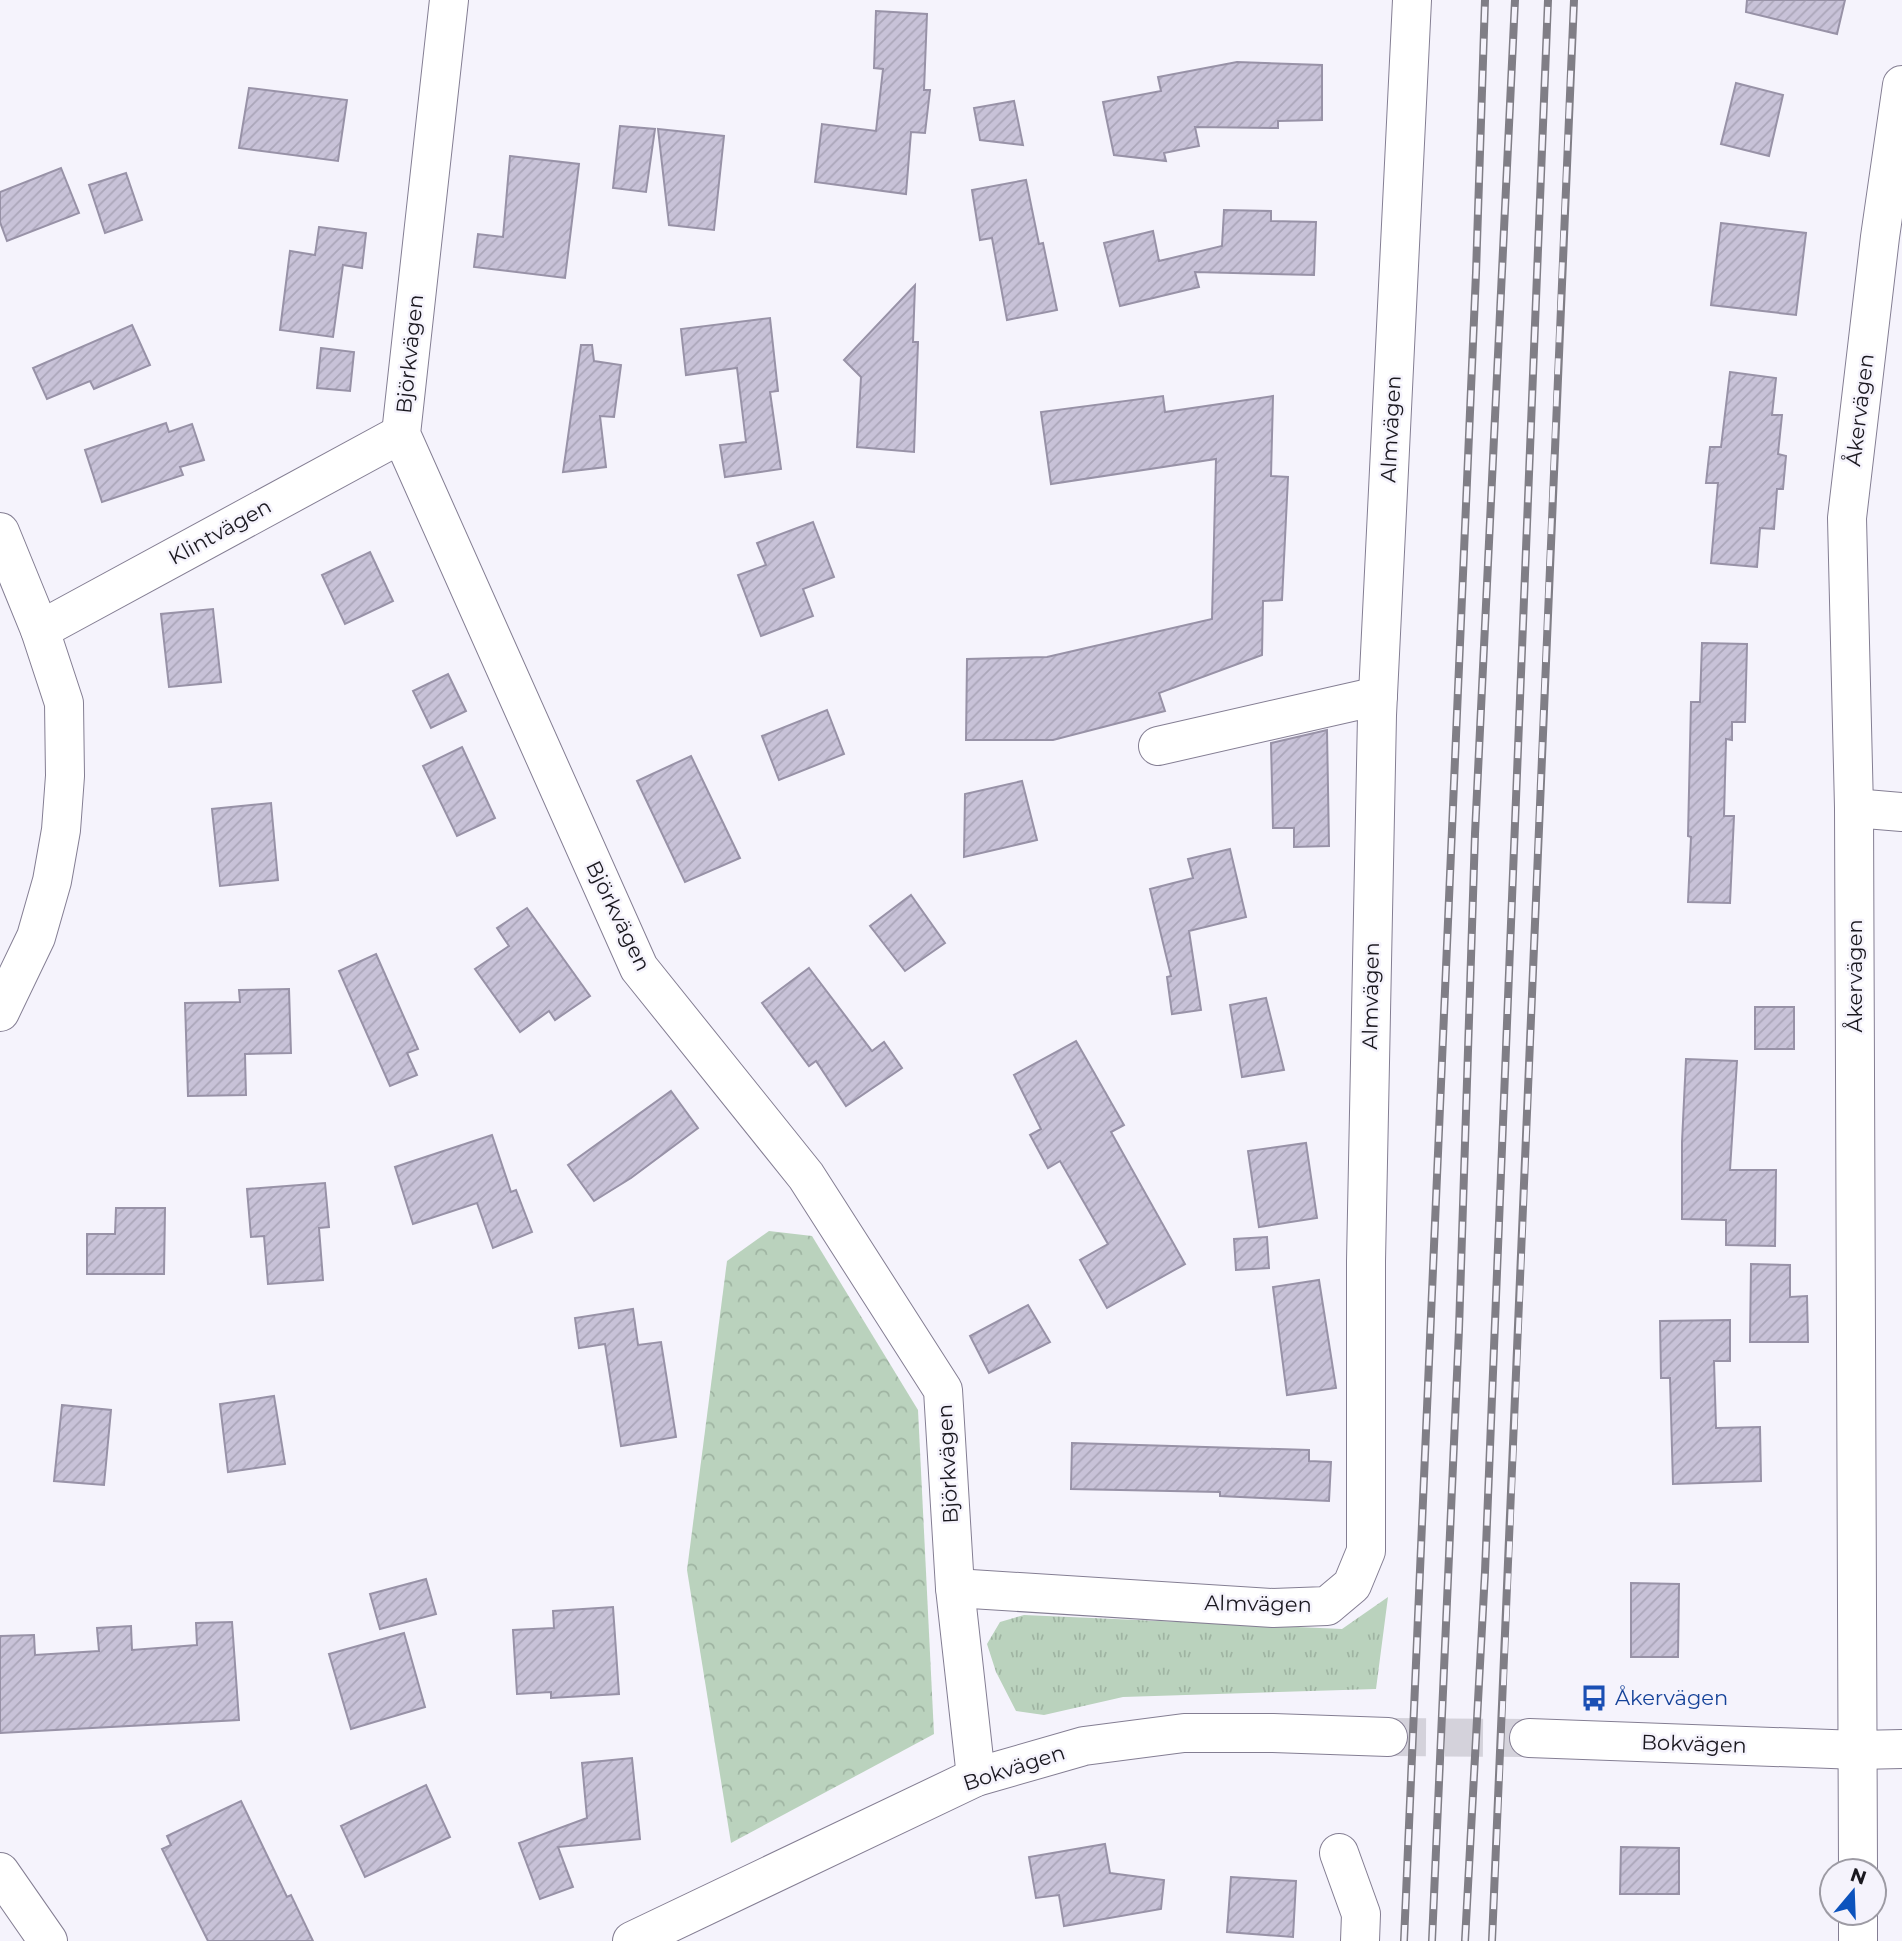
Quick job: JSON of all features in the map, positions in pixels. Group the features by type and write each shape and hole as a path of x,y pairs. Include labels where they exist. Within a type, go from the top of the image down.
{"street":[{"name":"Björkvägen","path":"449,0 401,434 639,968 806,1176 943,1390 955,1588 976,1777"},
{"name":"Almvägen","path":"955,1588 1273,1608 1327,1606 1352,1585 1366,1551 1366,1261 1378,696 1412,0"},
{"name":"Åkervägen","path":"1858,1857 1854,808 1847,519 1880,237 1902,85"},
{"name":"Klintvägen","path":"40,630 401,434"},
{"path":"0,532 40,630 64,703 65,776 61,830 52,881 36,937 0,1012"},
{"path":"1158,746 1378,696"},
{"path":"1854,808 1902,812"},
{"name":"Bokvägen","path":"632,1941 976,1777 1084,1746 1184,1733 1388,1737"},
{"name":"Bokvägen","path":"1530,1738 1858,1750 1902,1749"},
{"path":"1339,1853 1361,1914 1360,1941"},
{"path":"0,1872 48,1941"}],"green space":[{"path":"769,1231 812,1236 918,1410 934,1734 731,1843 687,1570 727,1261"},
{"path":"1388,1597 1376,1689 1123,1697 1044,1715 1016,1711 996,1672 987,1644 1000,1622 1024,1615 1342,1629"}],"building":[{"path":"1747,0 1845,0 1837,34 1746,12"},
{"path":"876,11 927,14 924,90 930,90 925,133 911,132 906,194 815,182 822,124 876,131 883,69 874,68"},
{"path":"1237,62 1322,65 1322,120 1278,121 1278,128 1195,127 1199,146 1164,153 1166,161 1114,155 1103,102 1161,91 1158,77"},
{"path":"1736,83 1783,95 1769,156 1721,144"},
{"path":"249,88 347,100 338,161 239,148"},
{"path":"1014,101 1023,145 980,140 974,108"},
{"path":"620,126 655,129 646,192 613,188"},
{"path":"658,129 724,136 714,230 669,225"},
{"path":"510,156 579,164 565,278 474,267 478,234 503,237"},
{"path":"61,168 79,213 7,241 0,222 0,192"},
{"path":"126,173 142,220 105,233 89,185"},
{"path":"1026,180 1039,244 1043,243 1057,310 1007,320 992,238 980,240 972,190"},
{"path":"1224,210 1271,211 1271,221 1316,222 1314,275 1195,272 1199,287 1120,306 1104,243 1153,231 1159,261 1222,246"},
{"path":"1721,223 1806,233 1796,315 1711,305"},
{"path":"319,227 366,233 362,268 343,265 333,337 280,330 290,251 315,255"},
{"path":"915,285 913,342 918,342 914,452 857,447 861,377 844,360"},
{"path":"770,318 778,391 770,392 781,469 725,477 720,445 746,442 737,368 686,375 681,329"},
{"path":"132,325 150,365 94,389 90,381 47,399 33,368"},
{"path":"581,345 592,345 594,361 621,365 614,417 600,416 606,467 563,472"},
{"path":"321,348 354,352 350,391 317,388"},
{"path":"1730,372 1776,378 1772,415 1782,415 1778,454 1786,456 1783,489 1777,489 1774,529 1760,528 1757,567 1711,563 1718,483 1706,483 1710,447 1721,447"},
{"path":"1163,396 1165,412 1273,396 1271,476 1288,477 1282,600 1263,601 1262,655 1159,693 1165,711 1053,740 966,740 967,659 1047,657 1212,619 1216,459 1051,484 1041,412"},
{"path":"166,423 169,432 192,424 204,460 180,467 183,475 102,502 85,450"},
{"path":"813,522 834,577 803,589 813,616 761,636 738,575 766,565 757,543"},
{"path":"370,552 393,601 345,624 322,575"},
{"path":"213,609 221,682 169,687 161,614"},
{"path":"1702,643 1747,644 1745,722 1732,722 1732,740 1726,739 1724,816 1734,816 1730,903 1688,902 1691,702 1700,702"},
{"path":"448,674 466,711 431,728 413,691"},
{"path":"827,710 844,754 779,780 762,736"},
{"path":"1327,730 1329,846 1294,847 1294,828 1273,828 1271,743"},
{"path":"462,747 495,818 457,836 423,766"},
{"path":"691,756 740,858 685,882 637,781"},
{"path":"1022,781 1037,840 964,857 965,794"},
{"path":"271,803 278,880 220,886 212,809"},
{"path":"1230,849 1246,917 1189,931 1201,1010 1172,1014 1167,977 1171,976 1150,889 1193,878 1188,859"},
{"path":"911,895 945,943 905,971 870,926"},
{"path":"527,908 590,996 555,1020 549,1011 520,1032 475,969 509,946 497,928"},
{"path":"376,954 418,1049 407,1053 417,1075 390,1086 339,971"},
{"path":"809,968 872,1051 884,1042 902,1068 846,1106 816,1061 809,1066 762,1003"},
{"path":"289,989 291,1053 245,1054 246,1095 188,1096 185,1003 240,1002 239,990"},
{"path":"1266,998 1284,1070 1242,1077 1230,1005"},
{"path":"1755,1007 1794,1007 1794,1049 1755,1049"},
{"path":"1076,1041 1124,1125 1111,1132 1185,1264 1107,1308 1080,1260 1108,1244 1060,1161 1048,1168 1030,1135 1041,1129 1014,1075"},
{"path":"1686,1059 1737,1061 1730,1170 1776,1170 1775,1246 1726,1245 1726,1220 1682,1219"},
{"path":"671,1091 698,1128 631,1178 594,1201 568,1165"},
{"path":"492,1135 511,1192 516,1190 532,1232 493,1248 477,1203 413,1224 395,1167"},
{"path":"1306,1143 1317,1218 1259,1227 1248,1151"},
{"path":"325,1183 329,1227 319,1228 323,1280 268,1284 264,1236 251,1237 247,1189"},
{"path":"116,1208 165,1208 164,1274 87,1274 87,1234 115,1234"},
{"path":"1267,1237 1269,1268 1236,1270 1234,1239"},
{"path":"1751,1264 1790,1265 1790,1297 1807,1296 1808,1342 1750,1342"},
{"path":"1319,1280 1336,1388 1287,1395 1273,1287"},
{"path":"1028,1305 1050,1342 989,1373 970,1336"},
{"path":"633,1309 638,1345 661,1342 676,1437 621,1446 605,1344 579,1348 575,1318"},
{"path":"1730,1320 1730,1361 1714,1361 1716,1428 1760,1427 1761,1481 1673,1484 1670,1378 1661,1378 1660,1321"},
{"path":"274,1396 285,1464 228,1472 220,1404"},
{"path":"62,1405 111,1410 104,1485 54,1481"},
{"path":"1072,1443 1309,1450 1309,1461 1331,1462 1329,1501 1220,1496 1220,1492 1071,1489"},
{"path":"426,1579 436,1614 380,1629 370,1594"},
{"path":"1631,1583 1679,1584 1678,1657 1631,1657"},
{"path":"613,1607 619,1694 551,1698 551,1692 517,1694 513,1630 554,1628 553,1611"},
{"path":"232,1622 239,1720 0,1733 0,1636 34,1635 35,1655 99,1651 97,1628 131,1626 132,1650 197,1645 196,1623"},
{"path":"404,1633 425,1707 351,1729 329,1654"},
{"path":"632,1758 640,1839 558,1847 573,1887 540,1899 519,1843 587,1818 582,1763"},
{"path":"426,1785 450,1837 365,1877 341,1826"},
{"path":"241,1801 287,1897 291,1895 313,1941 208,1941 162,1849 171,1845 167,1836"},
{"path":"1105,1844 1110,1873 1164,1880 1161,1909 1064,1926 1059,1895 1036,1898 1029,1857"},
{"path":"1621,1847 1679,1848 1679,1894 1620,1894"},
{"path":"1231,1877 1296,1881 1293,1937 1227,1932"}],"tunnel":[{"path":"1388,1737 1529,1738"}],"railway":[{"path":"1404,1941 1476,273 1485,0"},
{"path":"1432,1941 1459,1329 1475,834 1515,0"},
{"path":"1465,1941 1485,1572 1548,0"},
{"path":"1492,1941 1574,0"}],"place":[{"name":"Åkervägen","path":"1594,1698"}]}
